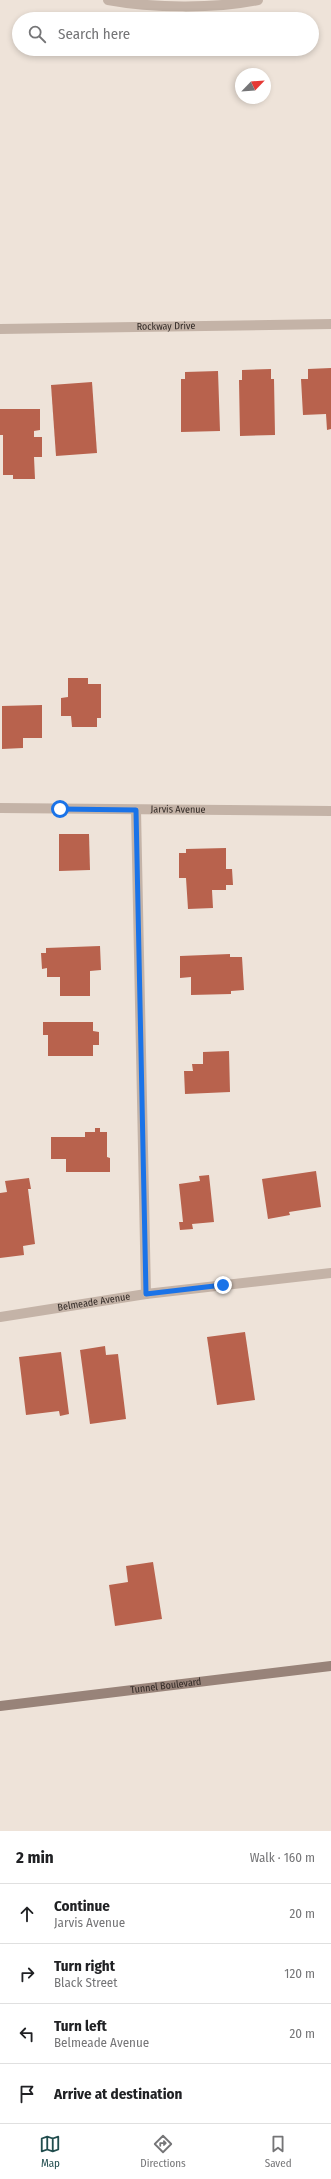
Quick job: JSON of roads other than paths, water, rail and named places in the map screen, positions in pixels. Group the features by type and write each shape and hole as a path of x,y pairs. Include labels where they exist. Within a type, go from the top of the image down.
{"main road":[{"name":"Tunnel Boulevard","path":"0,1706 331,1666"}],"street":[{"path":"108,0 135,5 234,5 258,0"},
{"name":"Rockway Drive","path":"0,329 331,324"},
{"name":"Jarvis Avenue","path":"0,808 331,811"},
{"path":"136,810 146,1294"},
{"name":"Belmeade Avenue","path":"0,1317 146,1294 331,1273"}]}
